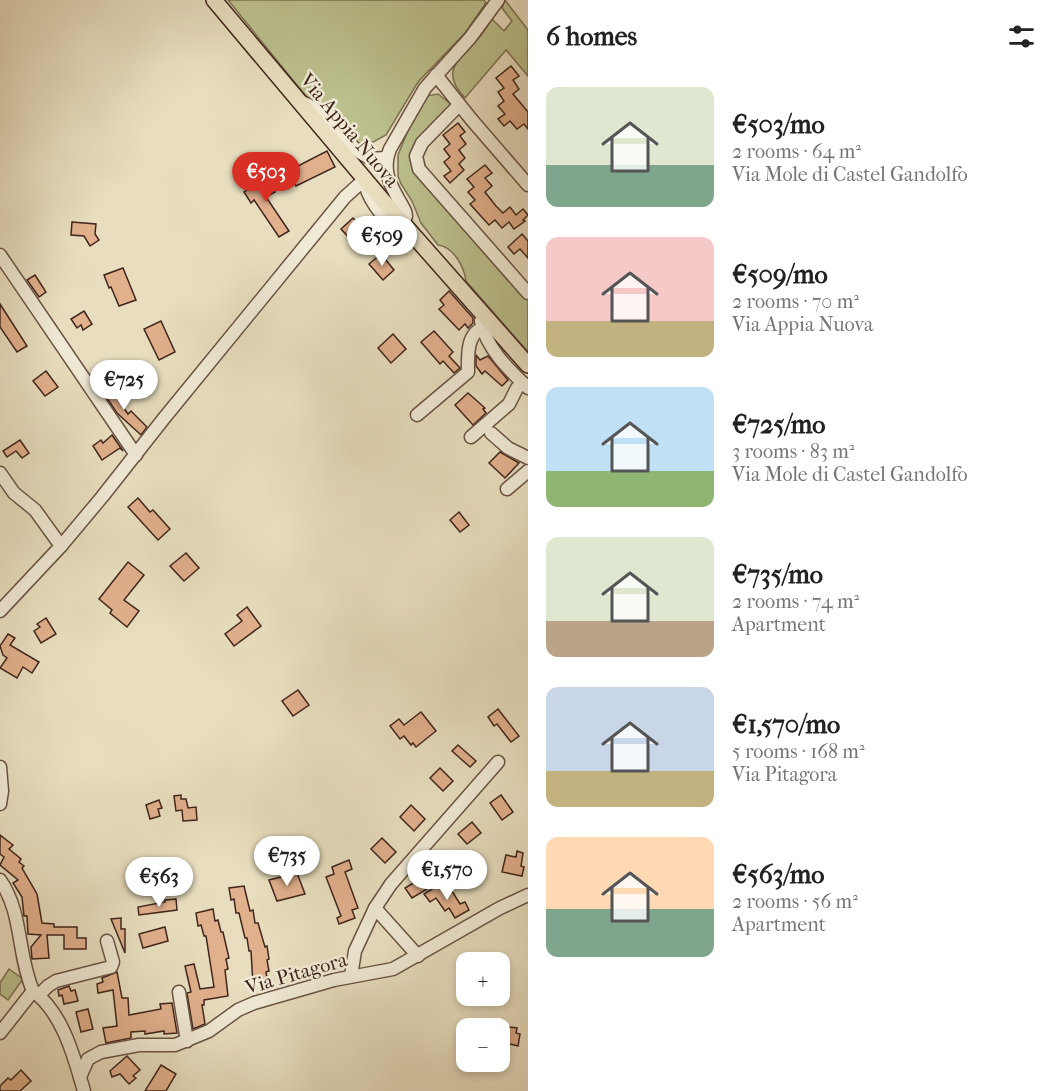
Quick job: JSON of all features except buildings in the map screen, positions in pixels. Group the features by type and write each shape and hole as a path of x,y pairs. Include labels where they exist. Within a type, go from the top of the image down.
{"main road":[{"name":"Via Appia Nuova","path":"214,0 295,98 528,365"}],"street":[{"path":"403,223 406,214 387,176 388,153 418,97 470,38 498,0"},
{"path":"435,75 528,185"},
{"path":"295,98 322,114 364,156 376,159 388,153"},
{"path":"459,105 422,143 416,156 419,169 528,293"},
{"path":"0,611 61,546 345,197 365,179"},
{"path":"0,255 136,455"},
{"path":"471,437 509,404 517,388 525,385 501,361 483,328 481,311"},
{"path":"417,415 468,372 470,343 478,329 483,328"},
{"path":"491,433 508,448 528,458"},
{"path":"507,489 528,471"},
{"path":"0,473 14,492 35,510 61,546"},
{"path":"351,976 356,948 375,908 391,884 498,762"},
{"path":"0,767 2,787 0,804"},
{"path":"0,880 15,909 23,962 36,993 50,1006 60,1025 84,1091"},
{"name":"Via Pitagora","path":"80,1077 88,1059 101,1052 139,1044 175,1045 213,1029 245,1006 316,984 388,971 500,908 528,895"},
{"path":"375,908 418,956"},
{"path":"0,1033 36,993 56,981 111,967 113,962 107,941"},
{"path":"179,992 187,1041"}],"green space":[{"path":"228,0 484,0 486,3 465,33 418,82 386,135 366,146 357,144 331,115 305,95"},
{"path":"505,0 528,30 528,76 506,50 465,98 454,82 454,68 492,19 504,31 512,21 502,8"},
{"path":"423,94 426,96 438,94 452,105 412,150 410,160 414,170 528,299 528,352 466,281 460,264 449,249 438,245 421,223 412,201 401,184 398,176 398,155"},
{"path":"9,969 23,979 8,1000 0,994 0,983"}]}
